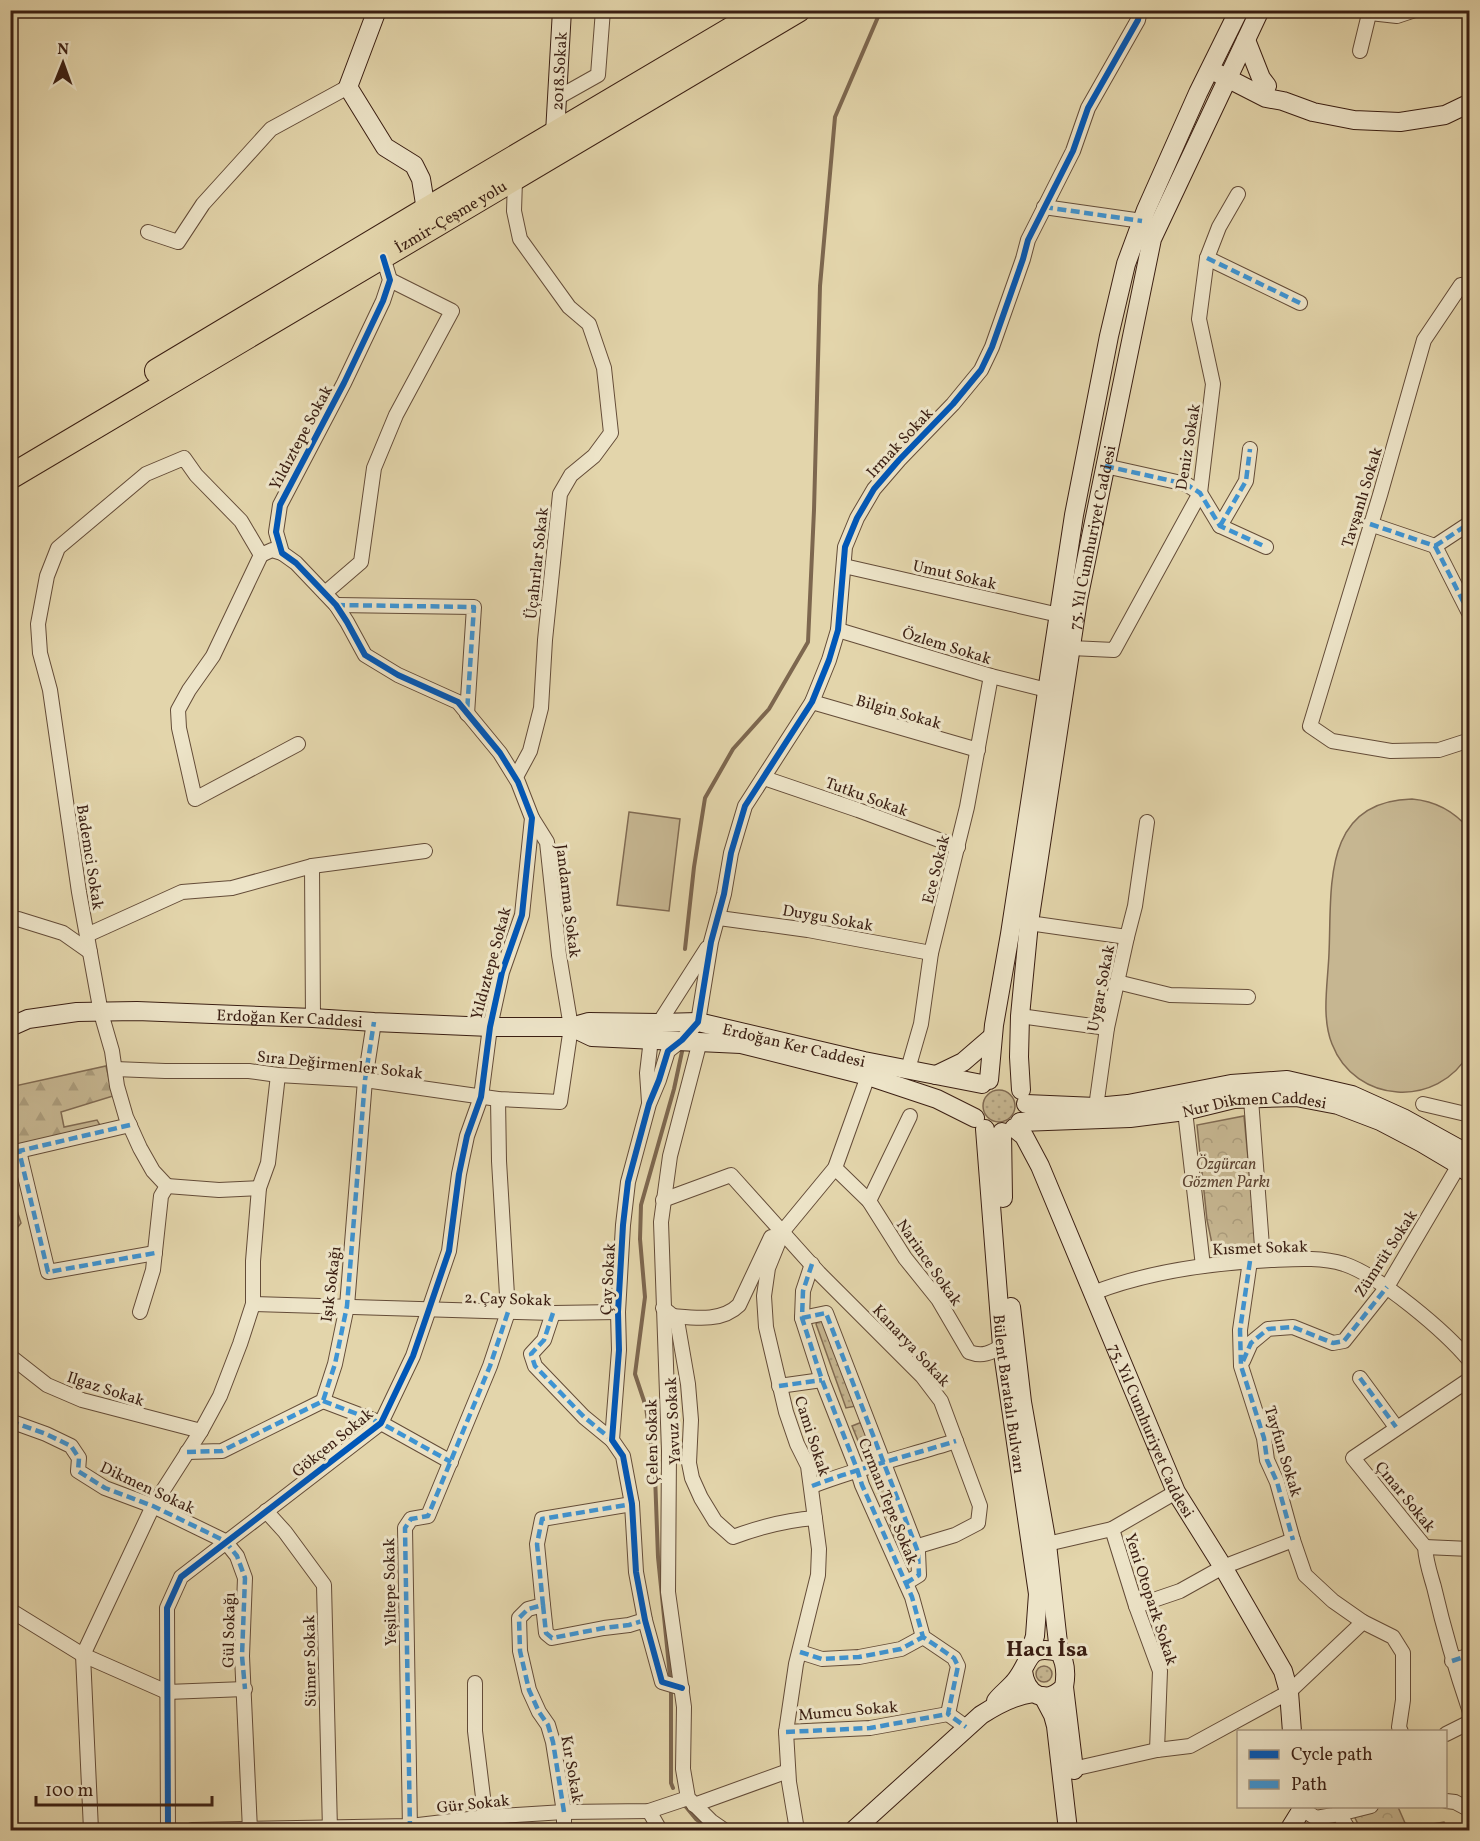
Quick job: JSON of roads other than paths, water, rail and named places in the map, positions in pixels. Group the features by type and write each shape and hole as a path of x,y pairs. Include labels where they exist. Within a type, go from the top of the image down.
{"highway":[{"name":"İzmir-Çeşme yolu","path":"10,460 764,10"},
{"name":"İzmir-Çeşme yolu","path":"10,477 387,268 515,180 798,10"}],"street":[{"path":"148,232 178,242 203,204 272,129 348,87 377,10"},
{"name":"2018.Sokak","path":"555,133 562,10"},
{"path":"557,99 598,75 603,10"},
{"name":"Irmak Sokak","path":"711,942 719,918 731,853 746,806 812,702 829,660 838,630 844,547 857,518 874,489 898,460 953,404 981,370 992,347 1028,240 1073,151 1088,108 1138,20 1140,10"},
{"name":"75. Yıl Cumhuriyet Caddesi","path":"986,1082 1074,514 1109,336 1126,264 1142,221 1239,10"},
{"name":"75. Yıl Cumhuriyet Caddesi","path":"1023,1097 1019,1057 1020,1016 1029,923 1078,600 1152,239 1260,10"},
{"path":"1360,51 1370,12 1397,16 1414,10"},
{"path":"1246,40 1261,78 1283,101"},
{"path":"1213,63 1267,86"},
{"path":"1232,73 1266,98 1283,101 1313,112 1354,120 1400,122 1444,115 1470,103"},
{"path":"348,87 386,147 414,165 422,179 426,210"},
{"name":"Üçahırlar Sokak","path":"515,180 513,211 520,239 569,307 589,324 604,368 611,433 594,456 571,475 560,494 545,640 541,708 530,751 516,777"},
{"name":"Deniz Sokak","path":"1071,648 1114,650 1200,493 1213,384 1199,319 1207,258 1218,227 1238,194"},
{"path":"1044,207 1142,221"},
{"path":"1207,258 1300,303"},
{"path":"326,593 361,562 374,468 396,415 452,310 387,268"},
{"name":"Yıldıztepe Sokak","path":"387,268 383,301 344,383 280,505 276,531 282,553 296,563 336,605 348,622 364,655 398,675 458,702 500,753 516,777 532,818 522,915 502,972 490,1027 481,1097"},
{"name":"Tavşanlı Sokak","path":"1465,285 1424,340 1310,726 1332,741 1391,751 1439,750 1470,740"},
{"path":"1220,526 1246,481 1250,449"},
{"name":"Bademci Sokak","path":"166,1186 153,1171 130,1125 117,1086 79,892 50,690 40,653 38,624 47,576 58,548 146,474 184,458 196,475 241,521 261,555"},
{"path":"1105,466 1186,484 1200,493 1220,526 1266,547"},
{"path":"1435,546 1470,523"},
{"path":"1370,524 1435,546 1470,615"},
{"path":"282,553 272,550 261,555 213,656 178,710 179,728 195,799 298,744"},
{"name":"Umut Sokak","path":"844,566 1059,615"},
{"path":"336,605 474,607 467,714"},
{"name":"Özlem Sokak","path":"838,630 991,676 1047,690"},
{"name":"Ece Sokak","path":"908,1069 921,1024 931,952 958,847 991,676"},
{"name":"Bilgin Sokak","path":"812,702 978,750"},
{"name":"Tutku Sokak","path":"764,778 958,847"},
{"name":"Jandarma Sokak","path":"532,818 547,842 559,955 571,1027 560,1102"},
{"path":"1126,936 1135,906 1147,822"},
{"path":"87,935 182,892 232,888 312,866 425,851"},
{"path":"312,866 313,1017"},
{"name":"Duygu Sokak","path":"719,918 808,930 931,952"},
{"path":"10,922 18,919 63,933 90,952"},
{"name":"Uygar Sokak","path":"1029,923 1126,936 1107,1028 1096,1107"},
{"path":"698,1022 711,942"},
{"path":"650,1104 647,1073 655,1031 711,942"},
{"path":"1117,982 1170,995 1248,997"},
{"name":"Erdoğan Ker Caddesi","path":"10,1027 28,1019 77,1012 137,1011 313,1017 490,1027 571,1027 592,1037 655,1031 698,1022 864,1061 986,1082"},
{"path":"1020,1016 1107,1028"},
{"name":"Işık Sokağı","path":"323,1401 335,1364 347,1306 365,1080 374,1022"},
{"name":"Çay Sokak","path":"612,1440 619,1350 618,1312 628,1182 668,1051 682,1040 698,1022"},
{"name":"Erdoğan Ker Caddesi","path":"655,1031 682,1040 741,1044 868,1076 937,1099 999,1126"},
{"path":"936,1075 963,1062 992,1037"},
{"name":"Çelen Sokak","path":"691,1802 683,1769 684,1707 669,1592 672,1317 661,1222 670,1156 700,1041"},
{"name":"Sıra Değirmenler Sokak","path":"115,1069 249,1071 365,1080 498,1100 560,1102"},
{"path":"90,1830 83,1655 153,1506 201,1431 220,1396 253,1304 253,1261 259,1188 268,1163 278,1075"},
{"name":"Cami Sokak","path":"797,1830 788,1771 786,1732 796,1664 818,1575 819,1549 808,1466 796,1444 779,1386 766,1327 764,1296 768,1268 780,1228 835,1168 868,1076"},
{"path":"1007,1080 1023,1097 1025,1112 999,1126 972,1100 976,1091 986,1082 1007,1080"},
{"name":"Nur Dikmen Caddesi","path":"1023,1097 1096,1107 1128,1104 1231,1084 1287,1080 1352,1095 1403,1118 1466,1165"},
{"name":"Gökçen Sokak","path":"168,1830 167,1608 181,1577 381,1423 413,1356 449,1251 459,1174 467,1136 481,1097"},
{"name":"Nur Dikmen Caddesi","path":"999,1126 1130,1118 1185,1111 1234,1100 1296,1097 1338,1105 1380,1121 1466,1165"},
{"name":"Tayfun Sokak","path":"1251,1099 1256,1261 1240,1330 1241,1366 1264,1438 1267,1460 1277,1482 1305,1575 1362,1622 1393,1637 1403,1653 1400,1730"},
{"path":"498,1100 499,1161 508,1312"},
{"path":"1423,1104 1470,1115"},
{"path":"1185,1111 1203,1266"},
{"path":"869,1201 910,1116"},
{"path":"130,1125 15,1152 48,1272 155,1253"},
{"name":"75. Yıl Cumhuriyet Caddesi","path":"999,1126 1024,1136 1040,1166 1176,1492 1223,1567 1283,1671 1289,1692 1292,1730"},
{"name":"Bülent Baratalı Bulvarı","path":"999,1126 1002,1346 1038,1594 1035,1636 1026,1663 1026,1685 1038,1695 1053,1715 1068,1771"},
{"name":"Bülent Baratalı Bulvarı","path":"999,1126 1009,1291 1022,1402 1047,1544 1059,1652 1063,1660 1068,1830"},
{"name":"Zümrüt Sokak","path":"1241,1366 1251,1343 1268,1329 1293,1327 1333,1343 1344,1341 1387,1287 1466,1165"},
{"name":"Narince Sokak","path":"835,1168 869,1201 905,1258 938,1299 969,1352 981,1355 993,1352 1002,1346"},
{"name":"Kanarya Sokak","path":"663,1200 731,1175 812,1264 922,1376 941,1401 980,1506 978,1523 955,1535 915,1547"},
{"path":"140,1312 153,1270 161,1196 166,1186 219,1190 259,1188"},
{"path":"672,1317 713,1317 726,1315 734,1310 739,1305 780,1228"},
{"name":"Kısmet Sokak","path":"1093,1293 1122,1281 1203,1266 1302,1259 1344,1264 1387,1287 1467,1354"},
{"name":"Cırman Tepe Sokak","path":"812,1264 803,1292 802,1317 822,1380 862,1485 912,1597 923,1637"},
{"name":"2. Çay Sokak","path":"253,1304 553,1313 618,1312"},
{"name":"Yeşiltepe Sokak","path":"410,1828 405,1528 411,1519 428,1516 490,1366 508,1312"},
{"path":"553,1313 544,1340 531,1354 535,1366 584,1417 612,1440 622,1456 632,1504 636,1572 645,1620 662,1682 682,1688"},
{"path":"802,1317 826,1313 918,1552 919,1575 906,1583"},
{"name":"Yavuz Sokak","path":"672,1317 688,1384 691,1420 689,1463 692,1478 715,1521 734,1537 759,1527 815,1518"},
{"name":"Ilgaz Sokak","path":"10,1356 47,1385 82,1400 201,1431"},
{"path":"1360,1378 1396,1427 1470,1379"},
{"path":"779,1386 822,1380"},
{"path":"187,1452 222,1451 323,1401 381,1423 452,1462"},
{"name":"Dikmen Sokak","path":"10,1421 71,1446 79,1458 78,1471 105,1488 153,1506 225,1541"},
{"name":"Çınar Sokak","path":"1396,1427 1353,1458 1425,1547 1426,1563 1452,1660 1470,1712"},
{"path":"812,1486 857,1469 883,1464 956,1441"},
{"path":"1047,1544 1112,1529 1176,1492"},
{"path":"632,1504 542,1519 537,1544 546,1633 552,1638 629,1625 645,1620"},
{"name":"Sümer Sokak","path":"266,1511 324,1585 330,1829"},
{"name":"Yeni Otopark Sokak","path":"1112,1529 1136,1606 1160,1671 1157,1750"},
{"path":"1136,1606 1180,1591 1223,1567 1293,1540"},
{"name":"Gül Sokağı","path":"225,1541 237,1556 245,1578 242,1656 250,1830"},
{"path":"1425,1547 1470,1550"},
{"name":"Kır Sokak","path":"543,1605 528,1609 523,1613 519,1618 518,1631 529,1690 548,1725 553,1742 564,1812 564,1830"},
{"path":"10,1610 83,1655 167,1692 245,1689"},
{"path":"1068,1771 1157,1750 1190,1746 1289,1692 1362,1622"},
{"path":"800,1652 822,1659 859,1657 901,1649 923,1637 954,1658 958,1666 948,1714 966,1727"},
{"path":"994,1706 997,1699 1008,1690 1035,1652 1043,1650 1059,1652"},
{"path":"1452,1660 1470,1655"},
{"path":"475,1683 475,1731 486,1824"},
{"path":"854,1830 966,1727 994,1706 1026,1694 1054,1694 1064,1687"},
{"name":"Mumcu Sokak","path":"786,1732 870,1728 948,1714"},
{"path":"1447,1734 1470,1722"},
{"name":"Gür Sokak","path":"192,1830 410,1828 486,1824 564,1812 649,1811 691,1802 788,1771"},
{"path":"1447,1801 1455,1802 1470,1810"},
{"path":"691,1802 724,1830"},
{"path":"1289,1830 1310,1816 1355,1808"},
{"path":"1339,1810 1349,1830"},
{"path":"649,1811 660,1830"}],"waterway":[{"path":"685,949 694,867 705,798 733,749 769,709 808,642 820,286 835,117 881,10"},
{"path":"670,1676 658,1557 655,1475 646,1407 635,1374 645,1297 640,1239 641,1205 674,1089 683,1047"},
{"path":"671,1692 671,1783 673,1788"},
{"path":"682,1802 696,1819 712,1830"}],"district":[{"name":"Hacı İsa","path":"1047,1648"}],"park label":[{"name":"Özgürcan Gözmen Parkı","path":"1226,1172"}]}
